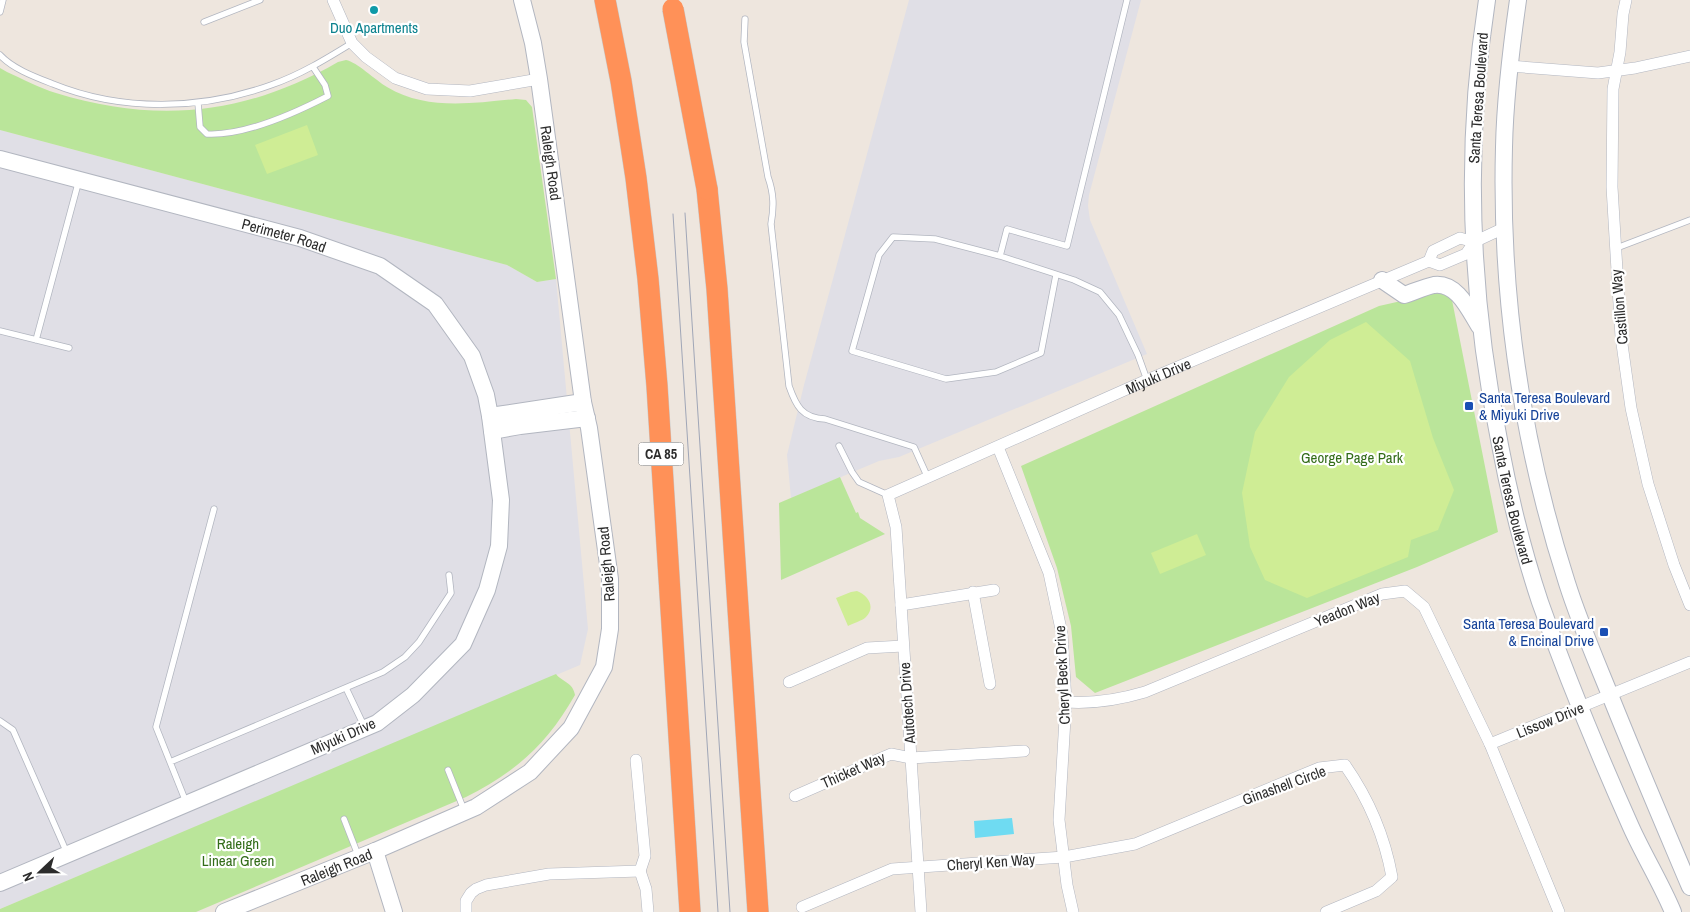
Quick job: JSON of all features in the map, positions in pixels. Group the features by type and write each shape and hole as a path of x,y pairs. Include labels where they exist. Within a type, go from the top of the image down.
{"highway":[{"name":"CA 85","path":"605,0 621,81 636,178 648,279 657,386 690,912"},
{"path":"672,5 707,189 717,289 758,912"}],"street":[{"path":"332,0 352,44 366,57 395,78 427,89 470,91 539,79"},
{"name":"Raleigh Road","path":"224,912 375,851 476,807 530,772 571,728 604,668 610,629 610,580 539,79 533,42 522,0"},
{"name":"Santa Teresa Boulevard","path":"1487,0 1475,108 1473,173 1474,242 1480,327 1491,403 1509,491 1517,526 1540,600 1581,708 1632,827 1674,912"},
{"name":"Santa Teresa Boulevard","path":"1518,0 1509,66 1504,147 1504,228 1513,342 1519,387 1535,469 1568,586 1610,695 1690,887"},
{"name":"Castillon Way","path":"1626,0 1620,52 1613,89 1612,187 1614,250 1621,337 1631,408 1648,484 1674,565 1690,606"},
{"path":"1509,66 1598,73 1690,56"},
{"name":"Perimeter Road","path":"0,159 300,238 380,266 434,304 472,356 486,395 491,424"},
{"name":"Miyuki Drive","path":"888,495 1147,380 1382,280 1429,261 1440,265 1452,261 1466,254 1474,242 1504,228"},
{"name":"Miyuki Drive","path":"1429,261 1432,251 1460,238 1474,242"},
{"path":"1382,280 1404,295 1436,285 1449,287 1456,293 1480,327"},
{"path":"491,424 585,410"},
{"name":"Miyuki Drive","path":"0,883 377,723 413,694 464,644 487,590 499,546 501,500 491,424"},
{"name":"Cheryl Beck Drive","path":"998,447 1049,573 1062,634 1066,702 1060,820 1067,885 1073,912"},
{"name":"Autotech Drive","path":"888,495 896,527 921,912"},
{"path":"901,605 994,590"},
{"name":"Yeadon Way","path":"1066,702 1082,703 1116,700 1145,692 1382,594 1404,591 1424,606 1490,744 1559,912"},
{"path":"973,592 990,684"},
{"path":"790,682 867,648 903,646"},
{"name":"Lissow Drive","path":"1490,744 1690,662"},
{"name":"Thicket Way","path":"795,796 891,754 911,758 1024,750"},
{"path":"636,760 645,856 640,871 646,889 648,912"},
{"name":"Ginashell Circle","path":"1064,857 1135,844 1319,768 1345,765 1360,786 1388,854 1392,877 1376,891 1326,912"},
{"path":"375,851 394,912"},
{"name":"Cheryl Ken Way","path":"802,907 892,869 1064,857"},
{"path":"466,912 466,901 468,898 476,889 486,885 549,874 640,871"}],"lane":[{"path":"0,12 3,0"},
{"path":"204,22 250,2 260,0"},
{"path":"1000,256 1007,229 1067,246 1127,0"},
{"path":"745,20 744,42 775,206 771,224 789,386 795,402 804,412 815,419 825,419 914,447 928,478"},
{"path":"0,55 9,64 71,92 107,100 145,104 198,103 235,96 272,85 313,66 352,44"},
{"path":"198,103 200,127 207,134 222,133 262,124 288,115 328,96 325,85 313,66"},
{"path":"36,340 80,180"},
{"path":"1614,250 1690,220"},
{"path":"1056,275 1041,353 996,372 946,379 852,351 878,254 894,237 935,239 1000,256 1074,280 1100,292 1119,315 1138,355 1147,380"},
{"path":"0,331 69,348"},
{"path":"840,446 852,472 859,482 888,495"},
{"path":"187,804 156,727 214,509"},
{"path":"170,762 383,672 405,658 419,642 451,593 449,575"},
{"path":"346,688 365,728"},
{"path":"0,720 13,730 68,854"},
{"path":"448,770 465,812"},
{"path":"344,820 359,857"}],"shaded area":[{"path":"909,0 1141,0 1089,195 1088,206 1090,220 1147,354 899,457 879,461 791,498 787,455 804,385"},
{"path":"0,130 507,265 537,282 556,279 588,629 580,665 0,909"}],"green space":[{"path":"346,60 355,64 387,87 402,95 418,100 450,104 516,99 526,100 532,107 556,279 537,282 507,265 0,130 0,68 50,91 93,103 130,109 165,111 200,109 235,103 269,94"},
{"path":"307,125 318,155 267,174 255,145"},
{"name":"George Page Park","path":"1450,290 1498,532 1417,567 1095,693 1076,677 1071,626 1057,568 1021,466 1379,306"},
{"path":"1366,322 1410,361 1433,438 1454,490 1438,530 1411,540 1408,557 1307,598 1265,580 1250,547 1242,493 1255,432 1289,377 1330,340"},
{"path":"840,477 856,513 858,512 860,518 885,534 781,580 779,503"},
{"path":"1197,534 1206,555 1160,574 1151,553"},
{"path":"857,591 867,598 870,605 869,613 864,618 848,626 836,598"},
{"name":"Raleigh Linear Green","path":"556,674 572,687 575,695 553,728 529,755 515,767 466,797 196,912 0,912 0,909"}],"water":[{"path":"1012,818 1014,834 975,838 974,821"}],"tram line":[{"path":"685,213 730,912"},
{"path":"673,214 718,912"}],"place":[{"name":"Duo Apartments","path":"374,10"},
{"name":"Santa Teresa Boulevard & Miyuki Drive","path":"1469,406"},
{"name":"Santa Teresa Boulevard & Encinal Drive","path":"1604,632"}]}
